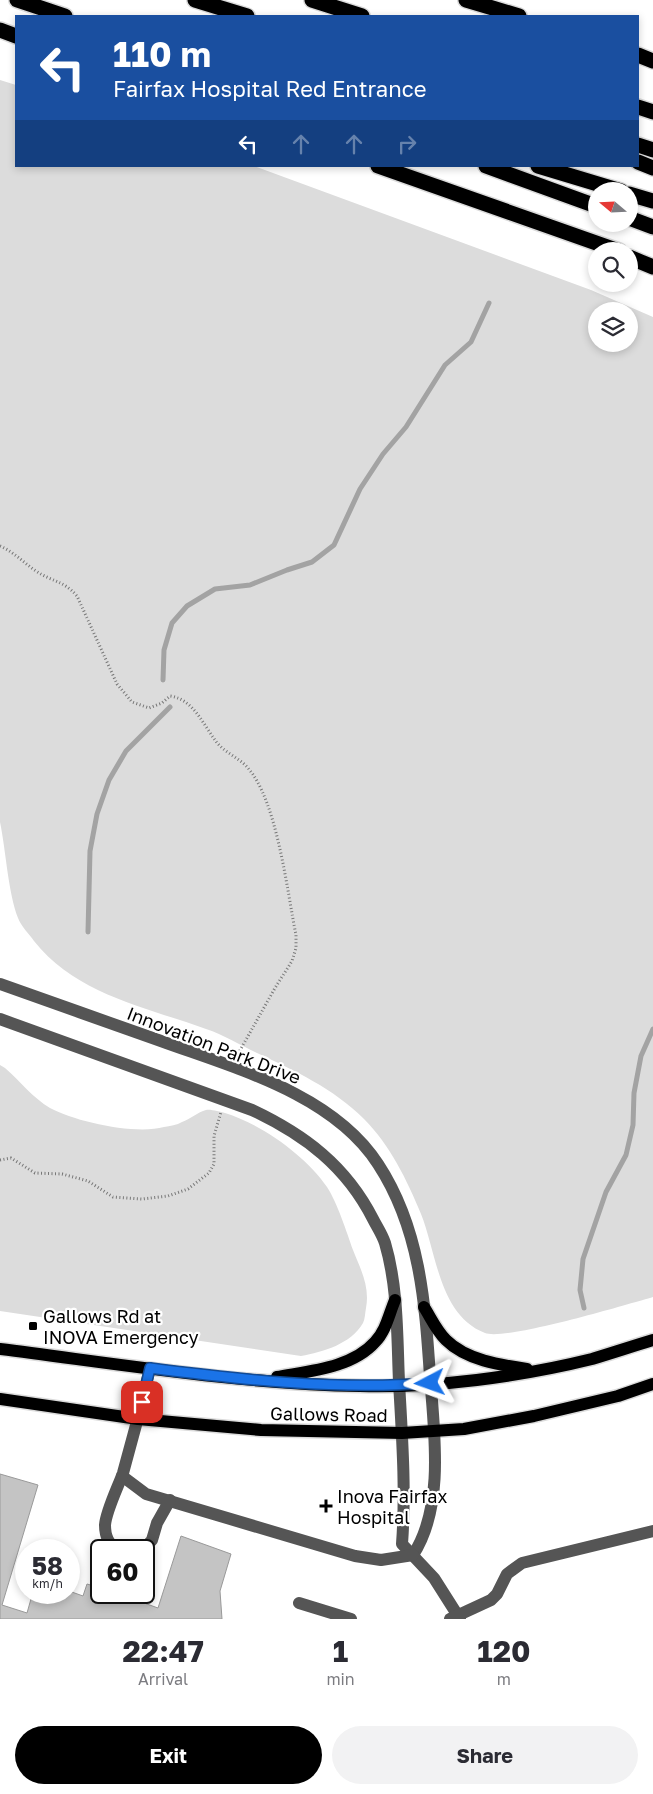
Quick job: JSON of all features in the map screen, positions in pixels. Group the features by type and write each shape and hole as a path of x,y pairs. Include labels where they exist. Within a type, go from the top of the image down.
{"highway":[{"path":"17,0 61,15"},
{"path":"196,0 244,15"},
{"path":"312,0 359,15"},
{"path":"466,0 516,15"},
{"path":"0,30 15,36"},
{"path":"639,53 653,56"},
{"path":"639,54 653,61"},
{"path":"639,107 653,112"},
{"path":"639,145 653,150"},
{"path":"639,162 653,168"},
{"path":"381,167 591,242"},
{"path":"489,167 588,203"},
{"path":"541,167 590,182"},
{"path":"638,197 653,201"},
{"path":"638,221 653,227"},
{"path":"638,259 653,263"},
{"path":"638,260 653,267"}],"main road":[{"path":"258,1380 315,1370 351,1359 375,1342 384,1329 395,1300"},
{"path":"424,1307 437,1329 447,1341 459,1349 488,1362 534,1370"},
{"name":"Gallows Road","path":"0,1349 258,1380 361,1386 481,1380 592,1358 653,1340"},
{"name":"Gallows Road","path":"0,1399 138,1419 261,1430 402,1433 464,1429 558,1412 618,1396 653,1384"}],"street":[{"name":"Innovation Park Drive","path":"0,984 268,1080 315,1104 337,1120 361,1142 378,1163 406,1218 419,1266 424,1307 435,1479 430,1512 421,1543 413,1555"},
{"path":"0,1019 252,1110 291,1130 325,1155 341,1171 357,1192 384,1240 390,1266 395,1300 402,1433 404,1515 402,1544 434,1578 456,1617 491,1600 497,1594 507,1574 522,1563 653,1531"},
{"path":"108,1539 105,1522 122,1476 150,1368"},
{"path":"122,1476 146,1494 356,1556 381,1560 413,1555"},
{"path":"152,1539 157,1523 170,1500"},
{"path":"299,1603 352,1619"}],"path":[{"path":"0,546 38,573 68,586 77,596 117,684 132,702 149,708 162,703 170,696 184,701 197,714 215,741 248,767 266,798 277,837 296,935 296,948 292,961 245,1040 234,1068"},
{"path":"0,1160 11,1158 35,1172 62,1174 88,1181 113,1197 142,1199 168,1196 188,1189 209,1173 214,1164 214,1136 224,1100"}],"shaded area":[{"path":"0,80 15,85 15,167 257,167 588,289 588,292 596,292 619,302 588,302 588,352 638,352 638,310 653,317 653,1297 566,1321 516,1332 485,1333 470,1324 458,1312 449,1298 436,1264 421,1214 404,1176 382,1140 352,1108 327,1089 226,1037 137,1006 91,987 51,959 23,927 15,908 9,884 0,822"},
{"path":"0,1065 50,1108 75,1118 106,1126 152,1129 178,1124 203,1111 210,1110 239,1118 282,1142 318,1175 331,1193 338,1209 366,1286 365,1318 358,1330 336,1346 301,1356 0,1311"}],"building":[{"path":"0,1474 38,1485 22,1539 15,1539 15,1562 2,1605 27,1613 30,1604 80,1604 80,1595 83,1596 87,1584 90,1585 90,1604 147,1604 158,1608 181,1536 231,1554 220,1591 222,1619 0,1619"}],"waterway":[{"path":"163,680 164,650 172,623 187,606 215,589 250,585 312,562 334,545 360,489 383,454 406,427 445,365 471,342 489,303"},
{"path":"88,932 90,851 97,814 109,780 126,751 170,707"},
{"path":"584,1308 580,1290 583,1259 606,1192 626,1155 633,1125 634,1093 641,1056 653,1029"}],"place":[{"name":"Gallows Rd at INOVA Emergency","path":"33,1326"},
{"name":"Inova Fairfax Hospital","path":"326,1506"}],"route":[{"path":"142,1402 150,1368 314,1384 361,1386 430,1383"}]}
